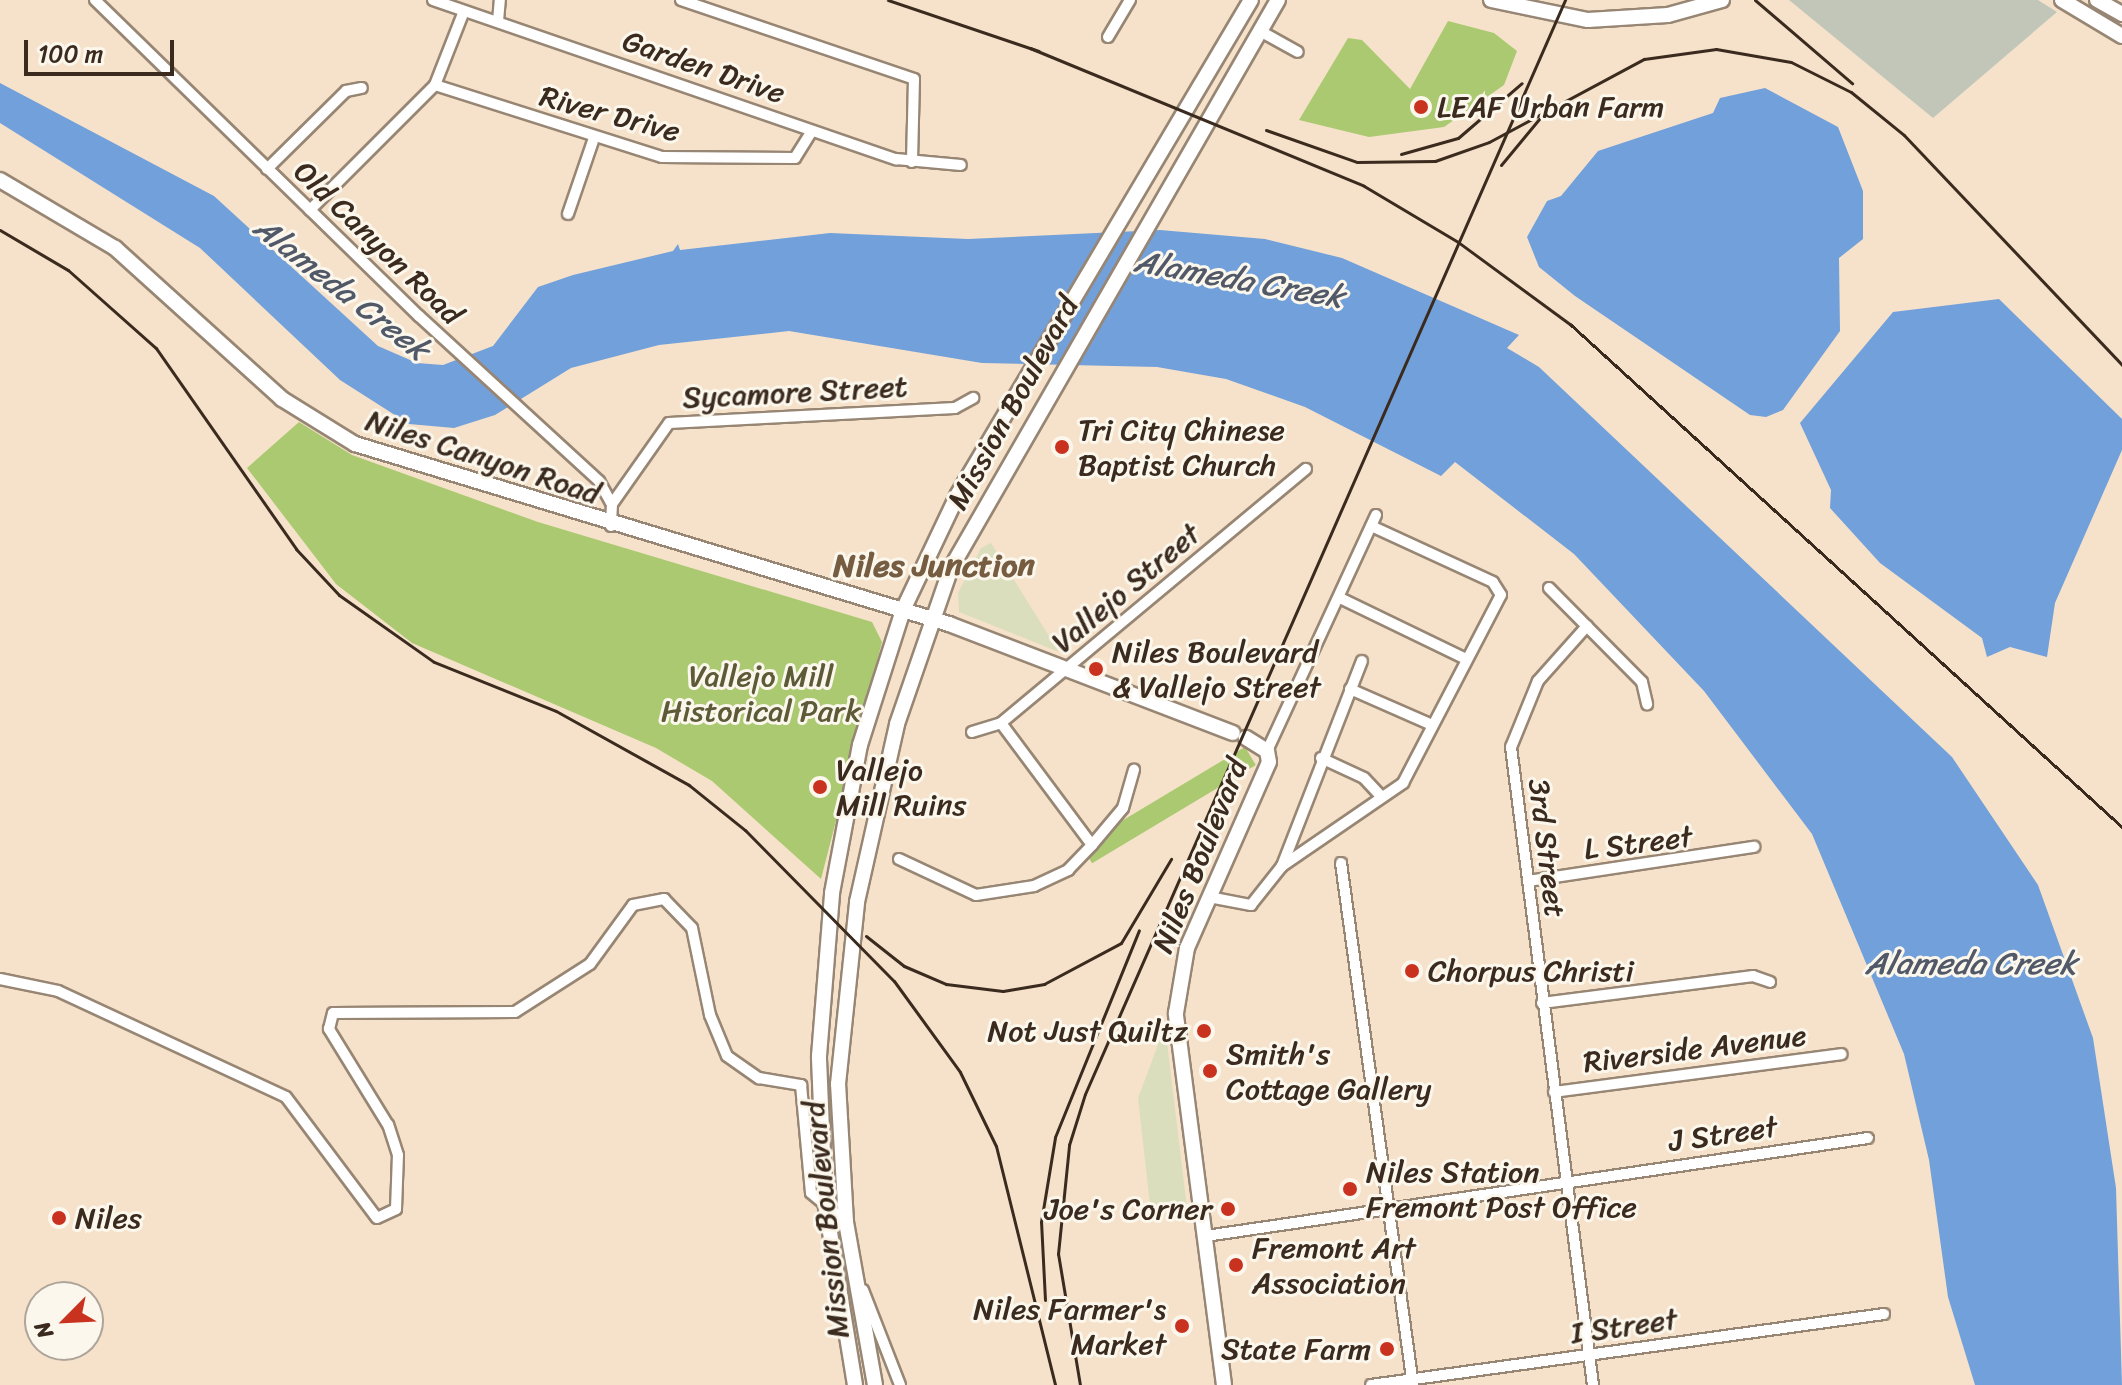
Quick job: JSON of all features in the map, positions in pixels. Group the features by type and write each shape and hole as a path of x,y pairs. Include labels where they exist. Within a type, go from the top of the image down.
{"main road":[{"name":"Mission Boulevard","path":"855,1385 841,1318 825,1202 819,1056 832,893 851,776 903,610 1019,386 1251,0"},
{"name":"Mission Boulevard","path":"875,1385 860,1315 846,1222 838,1084 849,958 881,779 929,618 1050,386 1278,0"},
{"path":"1491,0 1588,14 1700,0"},
{"path":"1491,0 1588,20 1668,15 1722,0"},
{"path":"2062,0 2122,36"},
{"path":"2097,0 2122,14"},
{"name":"Niles Canyon Road","path":"0,180 115,248 319,425 403,463 929,618"},
{"name":"Niles Boulevard","path":"929,618 1240,735 1267,751 1269,762 1183,962 1176,1013 1224,1385"},
{"path":"841,1318 860,1315"}],"street":[{"name":"Old Canyon Road","path":"95,0 425,322 599,481 612,504"},
{"name":"Garden Drive","path":"433,0 812,131 912,162 961,165"},
{"path":"498,21 500,0"},
{"path":"681,0 914,79 912,162"},
{"path":"1108,37 1130,0"},
{"path":"310,210 435,85 464,11"},
{"path":"1260,31 1298,52"},
{"name":"River Drive","path":"435,85 593,141 662,157 732,162 795,158 812,131"},
{"path":"267,169 346,91 362,88"},
{"path":"568,214 593,141"},
{"name":"Sycamore Street","path":"612,504 669,423 955,408 973,398"},
{"name":"Vallejo Street","path":"972,732 1001,723 1306,469"},
{"path":"611,526 612,504"},
{"path":"1209,897 1251,905 1282,866 1403,783 1501,595 1493,582 1374,520 1267,751"},
{"path":"1549,588 1642,682 1647,704"},
{"path":"1340,598 1466,659"},
{"name":"3rd Street","path":"1587,626 1538,681 1512,736 1542,1003 1593,1385"},
{"path":"1282,866 1321,758 1362,661"},
{"path":"1350,689 1432,725"},
{"path":"1001,723 1092,845"},
{"path":"1321,758 1364,778 1381,796"},
{"path":"899,859 943,885 1005,893 1068,870 1123,808 1134,770"},
{"name":"L Street","path":"1528,881 1754,847"},
{"path":"1341,863 1413,1383"},
{"path":"0,979 58,991 286,1097 377,1218 396,1209 398,1155 388,1125 329,1029 333,1013 515,1012 590,964 644,901 664,899 692,928 710,1015 727,1056 759,1078 801,1085 810,1187 846,1222"},
{"path":"1542,1003 1753,976 1770,982"},
{"name":"Riverside Avenue","path":"1554,1092 1842,1054"},
{"name":"J Street","path":"1206,1236 1868,1138"},
{"path":"851,1262 900,1385"},
{"name":"I Street","path":"1371,1385 1413,1383 1589,1354 1884,1314"}],"shaded area":[{"path":"1789,0 2038,0 2057,12 1933,118"},
{"path":"991,543 1059,652 959,612 958,593 981,548"},
{"path":"1165,1026 1187,1208 1151,1214 1138,1098"}],"green space":[{"path":"1448,21 1494,33 1517,51 1504,85 1444,127 1369,137 1299,120 1348,38 1362,40 1410,89"},
{"name":"Vallejo Mill Historical Park","path":"299,422 352,455 538,522 872,622 882,642 821,879 712,781 656,748 412,643 336,584 247,468"},
{"path":"1245,747 1256,765 1092,863 1081,845"}],"water":[{"name":"Alameda Creek","path":"0,83 214,196 378,346 417,363 443,365 493,346 538,287 573,275 673,251 678,244 680,250 830,233 968,239 1160,230 1265,239 1342,258 1519,335 1507,348 1539,367 1952,757 2038,885 2093,1038 2116,1188 2122,1385 1975,1385 1948,1297 1929,1160 1904,1054 1812,834 1704,691 1574,554 1455,462 1441,476 1305,407 1226,379 1157,367 982,363 789,331 659,345 571,368 495,415 454,428 409,424 340,380 200,248 0,123"},
{"path":"1765,88 1838,127 1863,191 1863,239 1839,258 1840,331 1783,410 1766,417 1750,415 1575,296 1539,267 1527,237 1547,201 1561,196 1598,151 1713,113 1720,98"},
{"path":"1999,299 2122,419 2122,450 2055,603 2047,657 2010,647 1987,657 1982,638 1880,563 1830,508 1831,490 1800,423 1893,312"}],"railway":[{"path":"888,0 1039,51"},
{"path":"1080,1385 1058,1254 1069,1145 1085,1094 1565,0"},
{"path":"1755,0 1852,83"},
{"path":"1030,48 1364,186 1458,242 1571,325 2122,827"},
{"path":"1266,130 1357,162 1435,161 1489,142 1644,59 1716,49 1791,62 1851,92 1904,135 2122,365"},
{"path":"1401,154 1458,138 1522,83"},
{"path":"1501,165 1539,119"},
{"path":"0,230 68,270 156,348 296,549 339,595 434,662 556,711 689,785 745,830 894,981 960,1072 996,1146 1055,1385"},
{"path":"866,936 904,966 946,984 1003,991 1044,984 1121,943 1171,859"},
{"path":"1045,1300 1041,1222 1055,1137 1139,930"}],"place":[{"name":"LEAF Urban Farm","path":"1421,107"},
{"name":"Tri City Chinese Baptist Church","path":"1062,447"},
{"name":"Niles Boulevard & Vallejo Street","path":"1096,669"},
{"name":"Vallejo Mill Ruins","path":"820,787"},
{"name":"Chorpus Christi","path":"1412,971"},
{"name":"Not Just Quiltz","path":"1204,1031"},
{"name":"Smith's Cottage Gallery","path":"1210,1071"},
{"name":"Niles Station Fremont Post Office","path":"1350,1189"},
{"name":"Joe's Corner","path":"1228,1209"},
{"name":"Niles","path":"59,1218"},
{"name":"Fremont Art Association","path":"1236,1265"},
{"name":"Niles Farmer's Market","path":"1182,1326"},
{"name":"State Farm","path":"1387,1349"}],"district":[{"name":"Niles Junction","path":"934,566"}]}
